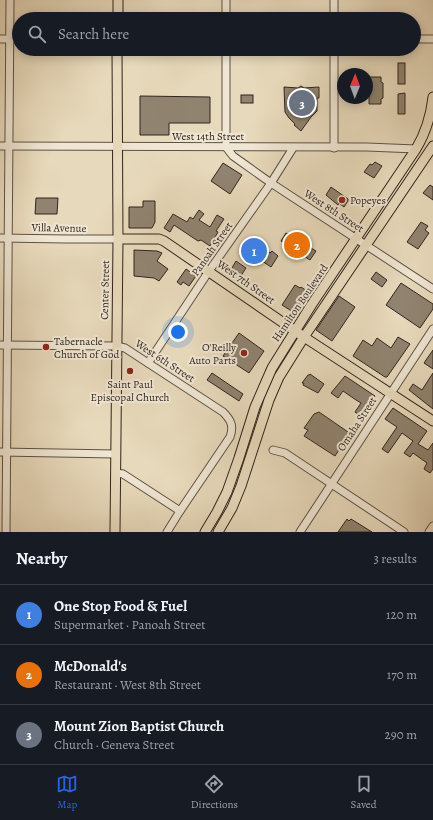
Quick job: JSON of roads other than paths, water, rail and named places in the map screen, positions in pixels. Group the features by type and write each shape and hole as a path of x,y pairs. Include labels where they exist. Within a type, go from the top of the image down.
{"main road":[{"path":"118,0 118,12"},
{"name":"Center Street","path":"115,532 118,239 117,56"},
{"name":"Hamilton Boulevard","path":"205,532 227,492 255,407 272,368 422,140 430,116 433,97"},
{"path":"416,149 431,153"},
{"name":"Hamilton Boulevard","path":"218,532 232,508 241,486 269,400 283,371 366,245 431,153"},
{"name":"West 7th Street","path":"118,239 159,239 209,271 304,337 433,421"}],"street":[{"path":"6,532 3,452 8,345 10,0"},
{"path":"226,0 226,12"},
{"path":"334,0 334,12"},
{"path":"0,39 10,39"},
{"path":"421,39 433,39"},
{"path":"226,56 226,147"},
{"path":"334,56 334,148"},
{"name":"West 14th Street","path":"0,146 416,149"},
{"name":"West 8th Street","path":"226,147 233,156 271,183 433,289"},
{"name":"Panoah Street","path":"148,363 209,271 271,183 293,148"},
{"name":"Villa Avenue","path":"0,238 118,239"},
{"name":"Omaha Street","path":"300,532 433,329"},
{"name":"West 6th Street","path":"0,345 116,346 125,348 223,412 230,419 232,425 230,437 180,511"},
{"path":"273,450 285,453 404,532"},
{"path":"3,452 116,454"},
{"path":"116,473 123,474 180,511 167,532"},
{"path":"429,532 433,526"}],"place":[{"name":"Mount Zion Baptist Church","path":"302,103"},
{"name":"Popeyes","path":"342,200"},
{"name":"McDonald's","path":"297,245"},
{"name":"One Stop Food & Fuel","path":"254,251"},
{"name":"Tabernacle Church of God","path":"46,347"},
{"name":"O'Reilly Auto Parts","path":"244,353"},
{"name":"Saint Paul Episcopal Church","path":"130,371"}]}
